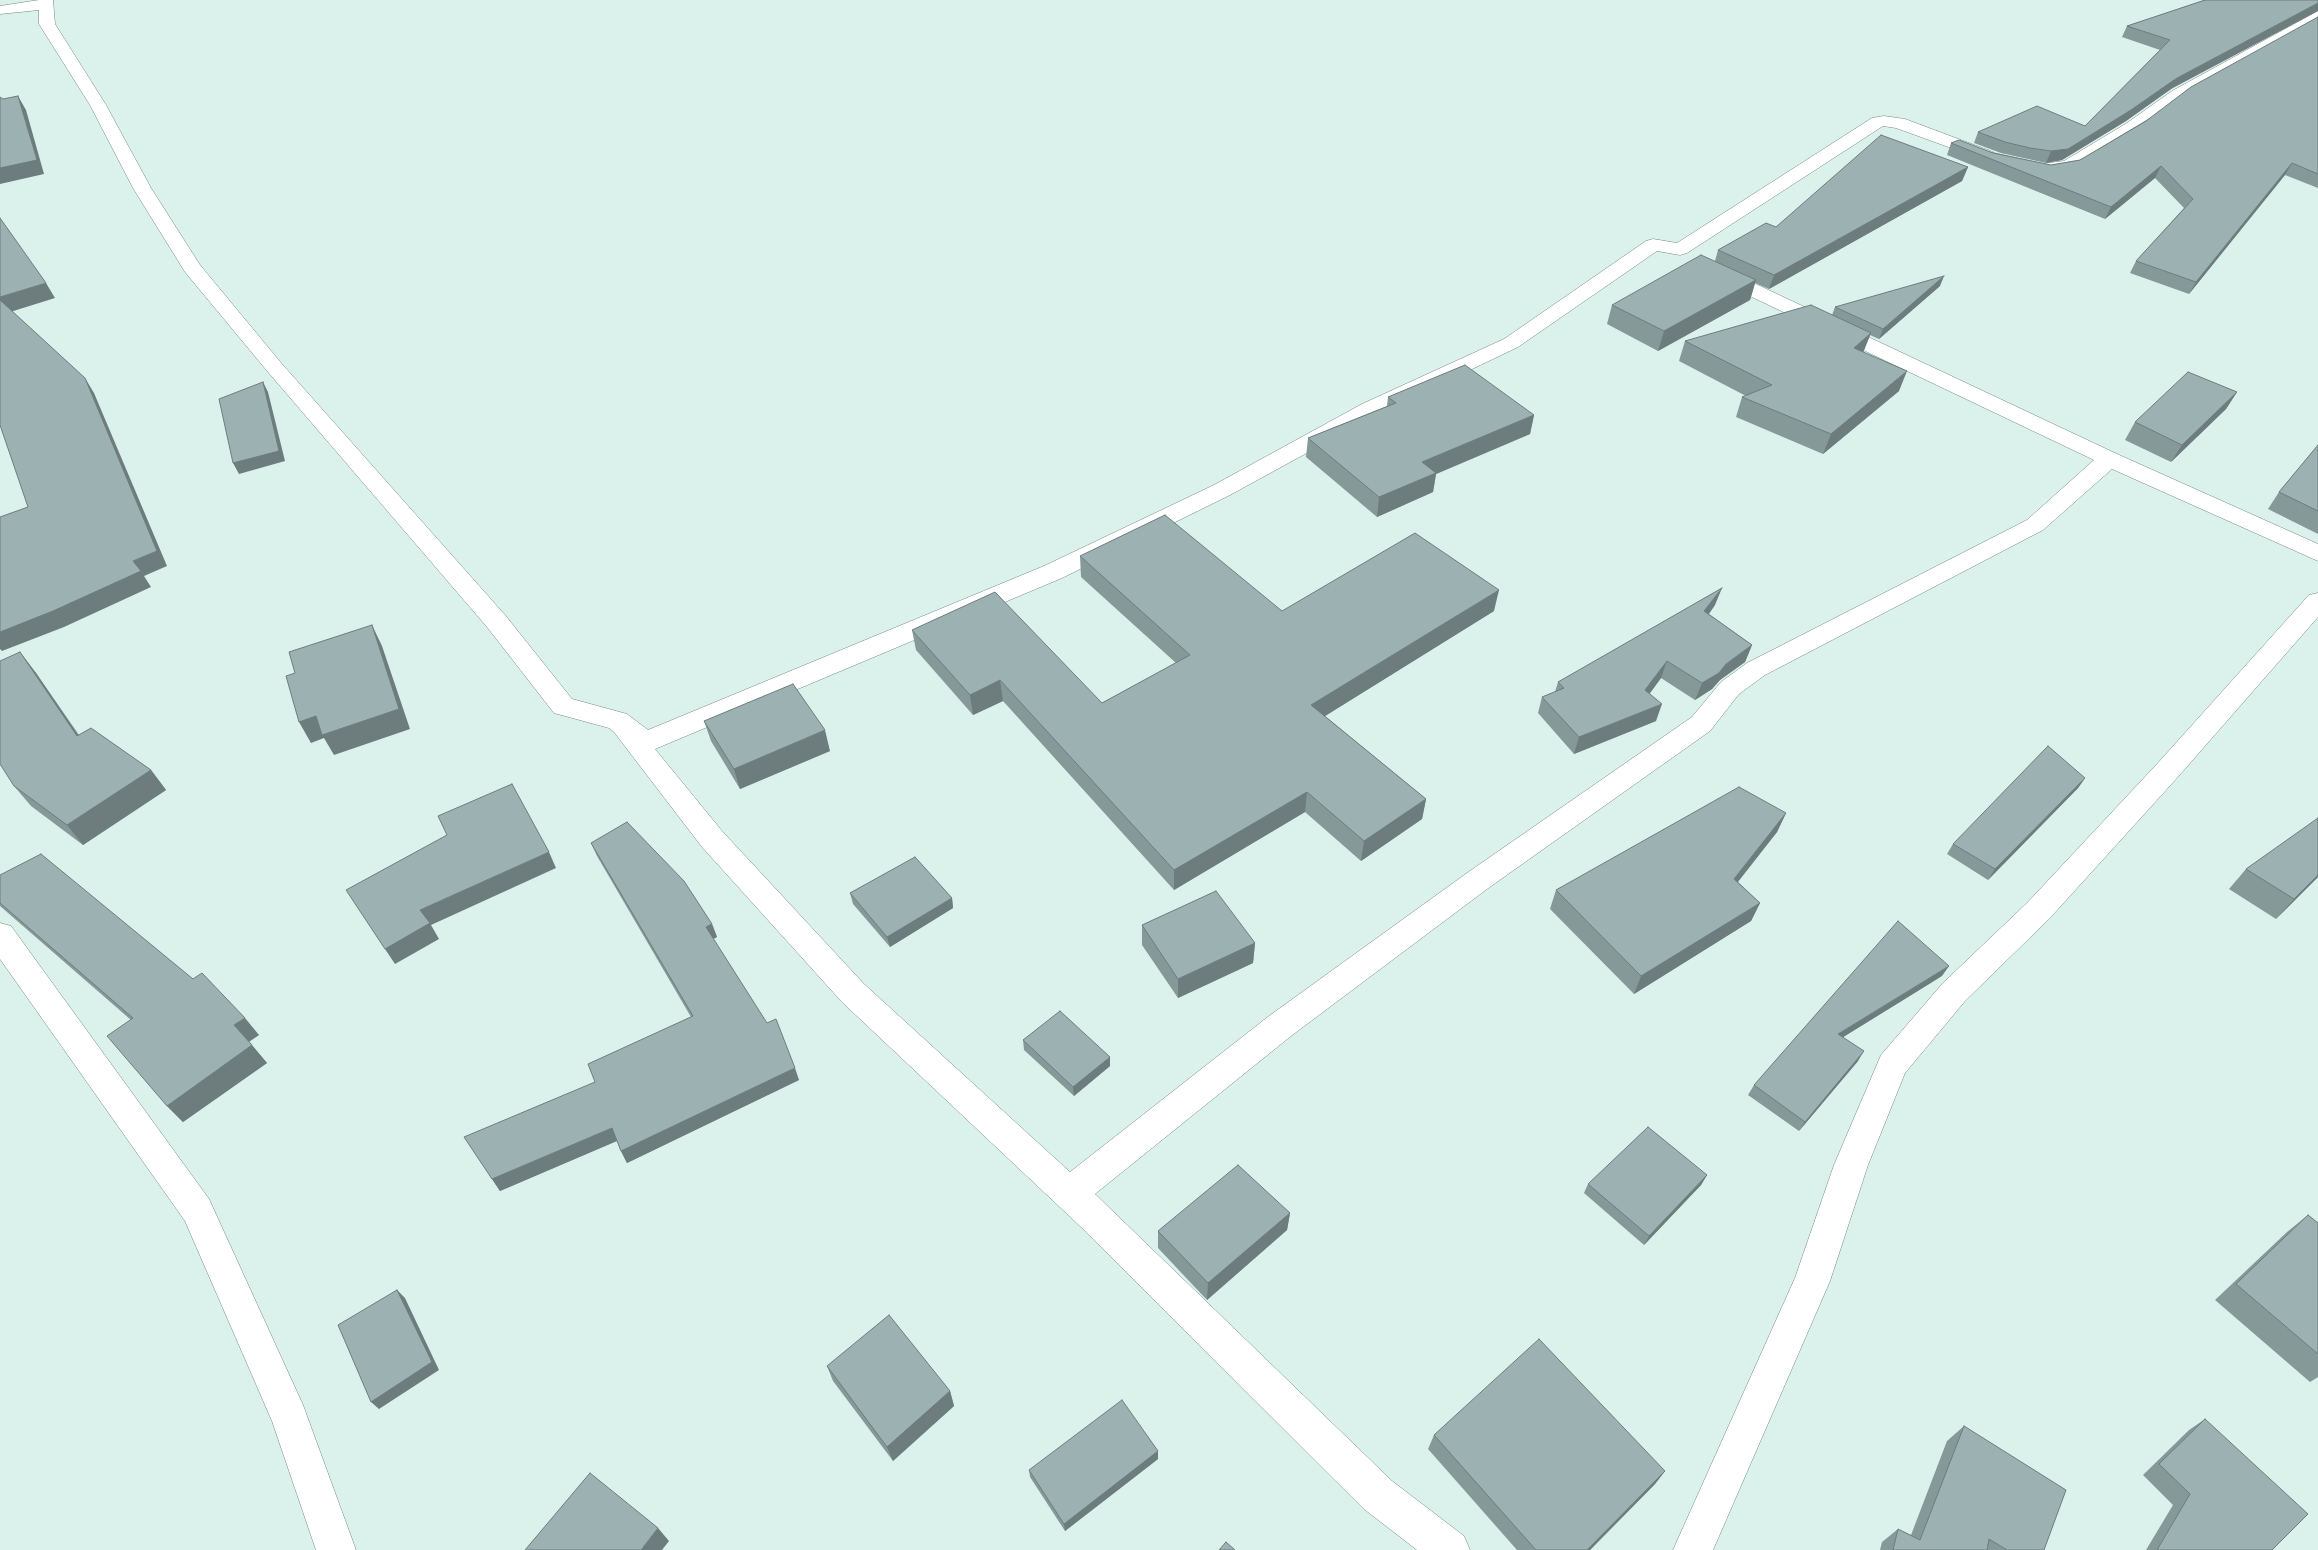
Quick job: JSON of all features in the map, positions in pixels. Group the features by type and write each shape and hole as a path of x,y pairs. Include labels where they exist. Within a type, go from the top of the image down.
{"street":[{"path":"0,10 46,3 47,24 98,105 142,188 192,268 276,368 496,621 563,706 618,722 645,742 1053,572 1222,490 1370,409 1511,343 1653,245 1680,249 1878,122 1884,120 1899,123 2003,161"},
{"path":"2025,166 2046,170 2068,166 2133,127 2178,94 2318,16"},
{"path":"1653,245 1979,396 2110,459 2318,553"},
{"path":"1070,1193 1280,1026 1477,881 1701,724 1730,688 1756,669 2035,525 2110,459"},
{"path":"1693,1550 1812,1281 1851,1165 1892,1065 1954,992 2038,911 2167,771 2318,600"},
{"path":"618,722 712,839 853,993 1070,1193 1378,1496 1450,1550"},
{"path":"0,935 74,1041 197,1210 290,1418 336,1550"}],"building":[{"path":"2205,0 2318,0 2318,3 2177,78 2131,110 2068,149 2051,151 2030,148 2005,142 1978,132 2037,106 2085,126 2170,40 2127,26"},
{"path":"2318,17 2318,174 2292,163 2196,282 2136,261 2193,199 2161,166 2111,207 1951,143 1959,140 1993,153 2051,165 2080,160 2146,121 2191,87"},
{"path":"18,96 37,160 0,168 0,97 3,99"},
{"path":"1881,135 1968,167 1774,275 1718,250 1766,223 1776,227"},
{"path":"0,218 46,283 0,297"},
{"path":"1701,255 1756,280 1664,331 1612,305"},
{"path":"1944,276 1883,329 1835,307"},
{"path":"0,300 85,378 157,551 133,561 141,571 53,611 0,632 0,517 28,507 0,425"},
{"path":"1811,305 1871,333 1854,348 1907,371 1831,434 1742,397 1772,385 1685,341"},
{"path":"1465,365 1534,415 1422,462 1436,473 1379,497 1308,438 1396,403 1388,397"},
{"path":"2188,372 2237,392 2182,445 2135,422"},
{"path":"263,382 279,451 233,463 219,399"},
{"path":"2318,445 2318,511 2279,492"},
{"path":"1165,515 1282,611 1415,533 1499,590 1311,705 1426,799 1364,841 1307,792 1174,870 1000,680 970,695 912,630 995,592 1102,703 1190,655 1080,556"},
{"path":"1722,588 1704,611 1752,645 1726,664 1719,673 1702,683 1667,661 1645,690 1662,704 1579,737 1542,697 1564,688 1558,682"},
{"path":"372,625 399,709 322,735 316,716 299,722 286,676 295,673 289,652"},
{"path":"20,652 77,736 91,728 151,770 67,825 14,786 0,764 0,661"},
{"path":"793,684 825,730 734,769 704,721"},
{"path":"2048,746 2085,778 1995,869 1953,844"},
{"path":"512,784 549,852 420,910 430,923 385,949 346,890 447,835 438,816"},
{"path":"1739,787 1786,813 1734,879 1760,903 1641,976 1556,890"},
{"path":"2318,818 2318,875 2294,899 2246,869"},
{"path":"627,822 684,881 712,924 706,927 767,1023 776,1019 795,1068 621,1151 612,1128 492,1179 464,1137 595,1082 588,1064 693,1016 591,843"},
{"path":"41,854 193,979 202,973 245,1018 234,1025 252,1045 167,1106 107,1036 133,1018 0,903 0,875"},
{"path":"915,857 952,898 887,937 850,893"},
{"path":"1216,891 1255,943 1178,979 1142,925"},
{"path":"1898,921 1949,966 1838,1034 1864,1051 1805,1122 1754,1085"},
{"path":"1060,1011 1110,1057 1073,1087 1023,1040"},
{"path":"1648,1127 1707,1175 1649,1236 1588,1184"},
{"path":"1238,1165 1290,1213 1208,1283 1158,1231"},
{"path":"2308,1215 2318,1223 2318,1354 2236,1284"},
{"path":"397,1290 432,1362 371,1402 338,1325"},
{"path":"889,1315 950,1391 887,1447 827,1366"},
{"path":"1539,1339 1665,1471 1587,1550 1536,1550 1434,1435"},
{"path":"1122,1400 1158,1451 1064,1524 1029,1470"},
{"path":"2205,1419 2308,1514 2272,1550 2157,1550 2190,1494 2159,1464"},
{"path":"1964,1426 2066,1490 2044,1550 2007,1550 1989,1539 1987,1550 1893,1550 1898,1529 1920,1540"},
{"path":"590,1473 658,1528 641,1550 525,1550"},
{"path":"1226,1542 1235,1550 1219,1550"}]}
